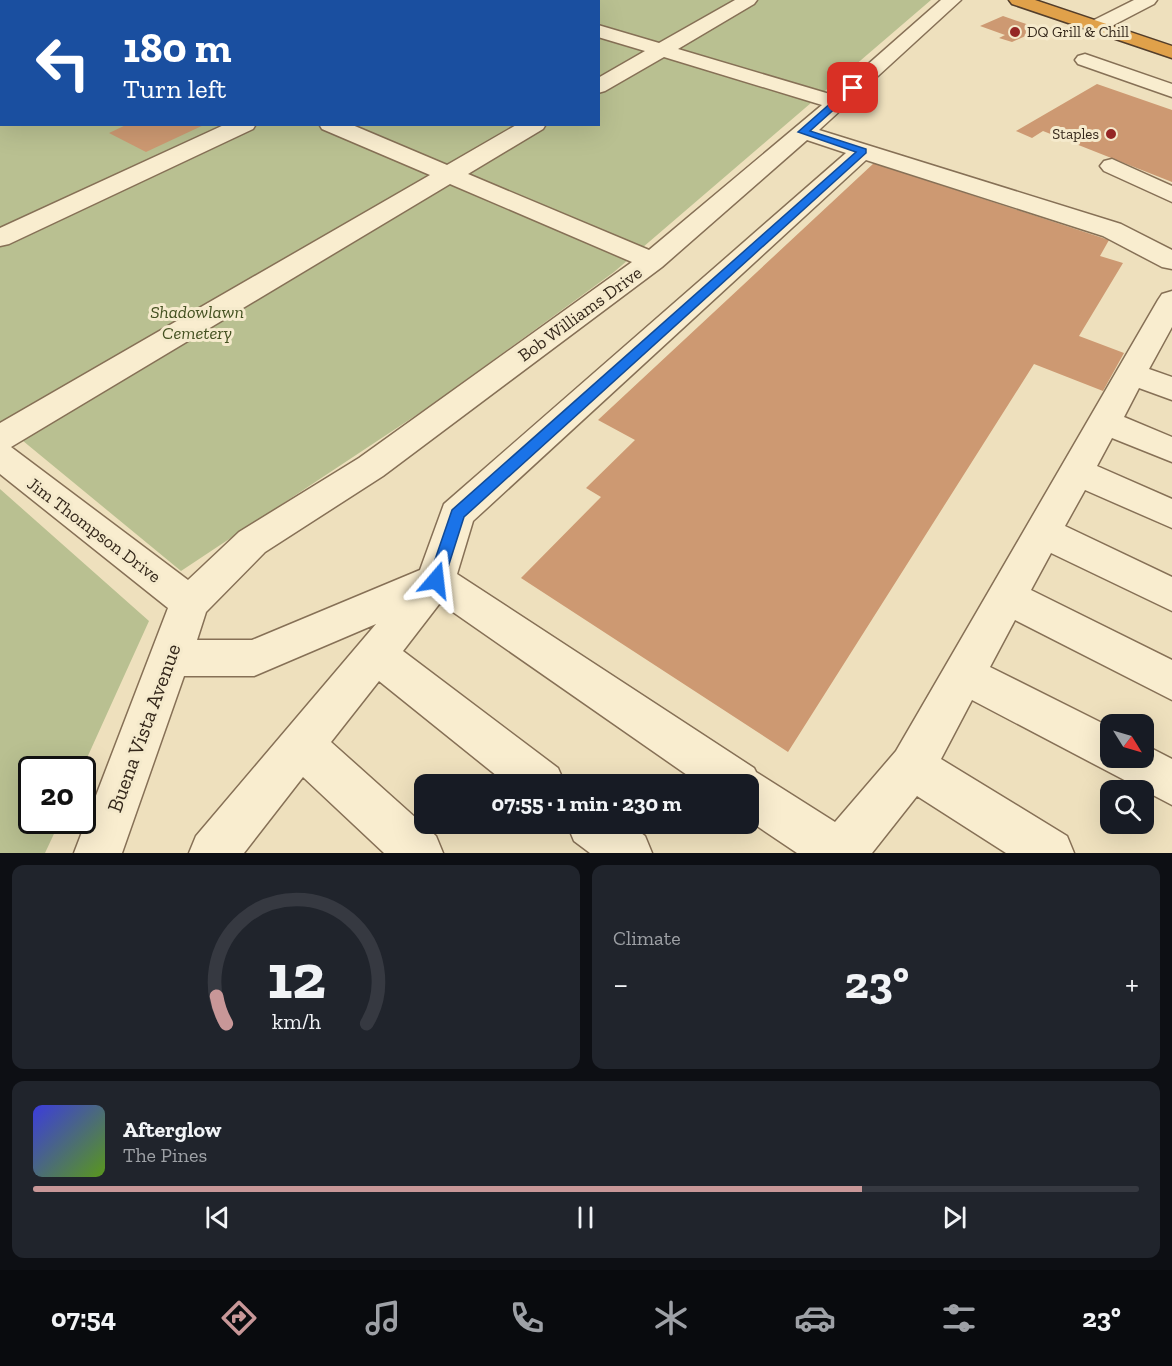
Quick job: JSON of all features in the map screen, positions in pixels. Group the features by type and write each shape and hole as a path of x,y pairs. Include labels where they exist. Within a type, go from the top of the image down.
{"highway":[{"path":"1022,0 1172,52"}],"street":[{"path":"600,86 748,0"},
{"name":"Bob Williams Drive","path":"190,603 252,542 371,467 652,261 837,103 952,0"},
{"path":"1097,26 1148,0"},
{"path":"600,32 837,103"},
{"path":"1085,60 1172,91"},
{"path":"0,238 240,126"},
{"path":"335,126 652,261"},
{"path":"0,438 533,126"},
{"path":"803,132 1112,230 1172,261"},
{"path":"213,853 436,580 457,514 862,151"},
{"path":"1112,166 1172,195"},
{"path":"759,799 840,853 912,767 1131,374 1167,320"},
{"path":"1131,374 1172,389"},
{"path":"1104,422 1172,450"},
{"name":"Jim Thompson Drive","path":"6,471 190,603"},
{"path":"1077,472 1172,514"},
{"path":"1043,532 1172,595"},
{"path":"170,658 254,658 436,580"},
{"path":"436,580 723,774"},
{"path":"1007,597 1172,681"},
{"name":"Buena Vista Avenue","path":"98,853 190,603"},
{"path":"376,654 529,774"},
{"path":"964,675 1100,745"},
{"path":"301,745 419,853"},
{"path":"912,767 1050,853"},
{"path":"1143,768 1172,783"},
{"path":"604,834 628,853"}],"green space":[{"name":"Shadowlawn Cemetery","path":"600,0 931,0 614,272 433,404 181,571 0,422 0,126 600,126"},
{"path":"0,489 149,621 88,756 18,756 18,834 54,834 45,853 0,853"}],"building":[{"name":"DQ Grill & Chill","path":"1003,16 1041,29 1012,42 999,38 1005,35 980,26"},
{"name":"Staples","path":"1097,84 1172,110 1172,182 1043,131 1032,138 1016,131"},
{"path":"124,126 202,126 146,152 109,133"},
{"path":"874,163 1109,240 1100,256 1123,263 1079,336 1124,353 1103,391 1034,364 788,752 521,578 601,497 586,488 635,440 598,420"}],"place":[{"name":"DQ Grill & Chill","path":"1015,32"},
{"name":"Staples","path":"1111,134"}],"route":[{"path":"436,580 457,514 862,151 803,132 853,88"}]}
